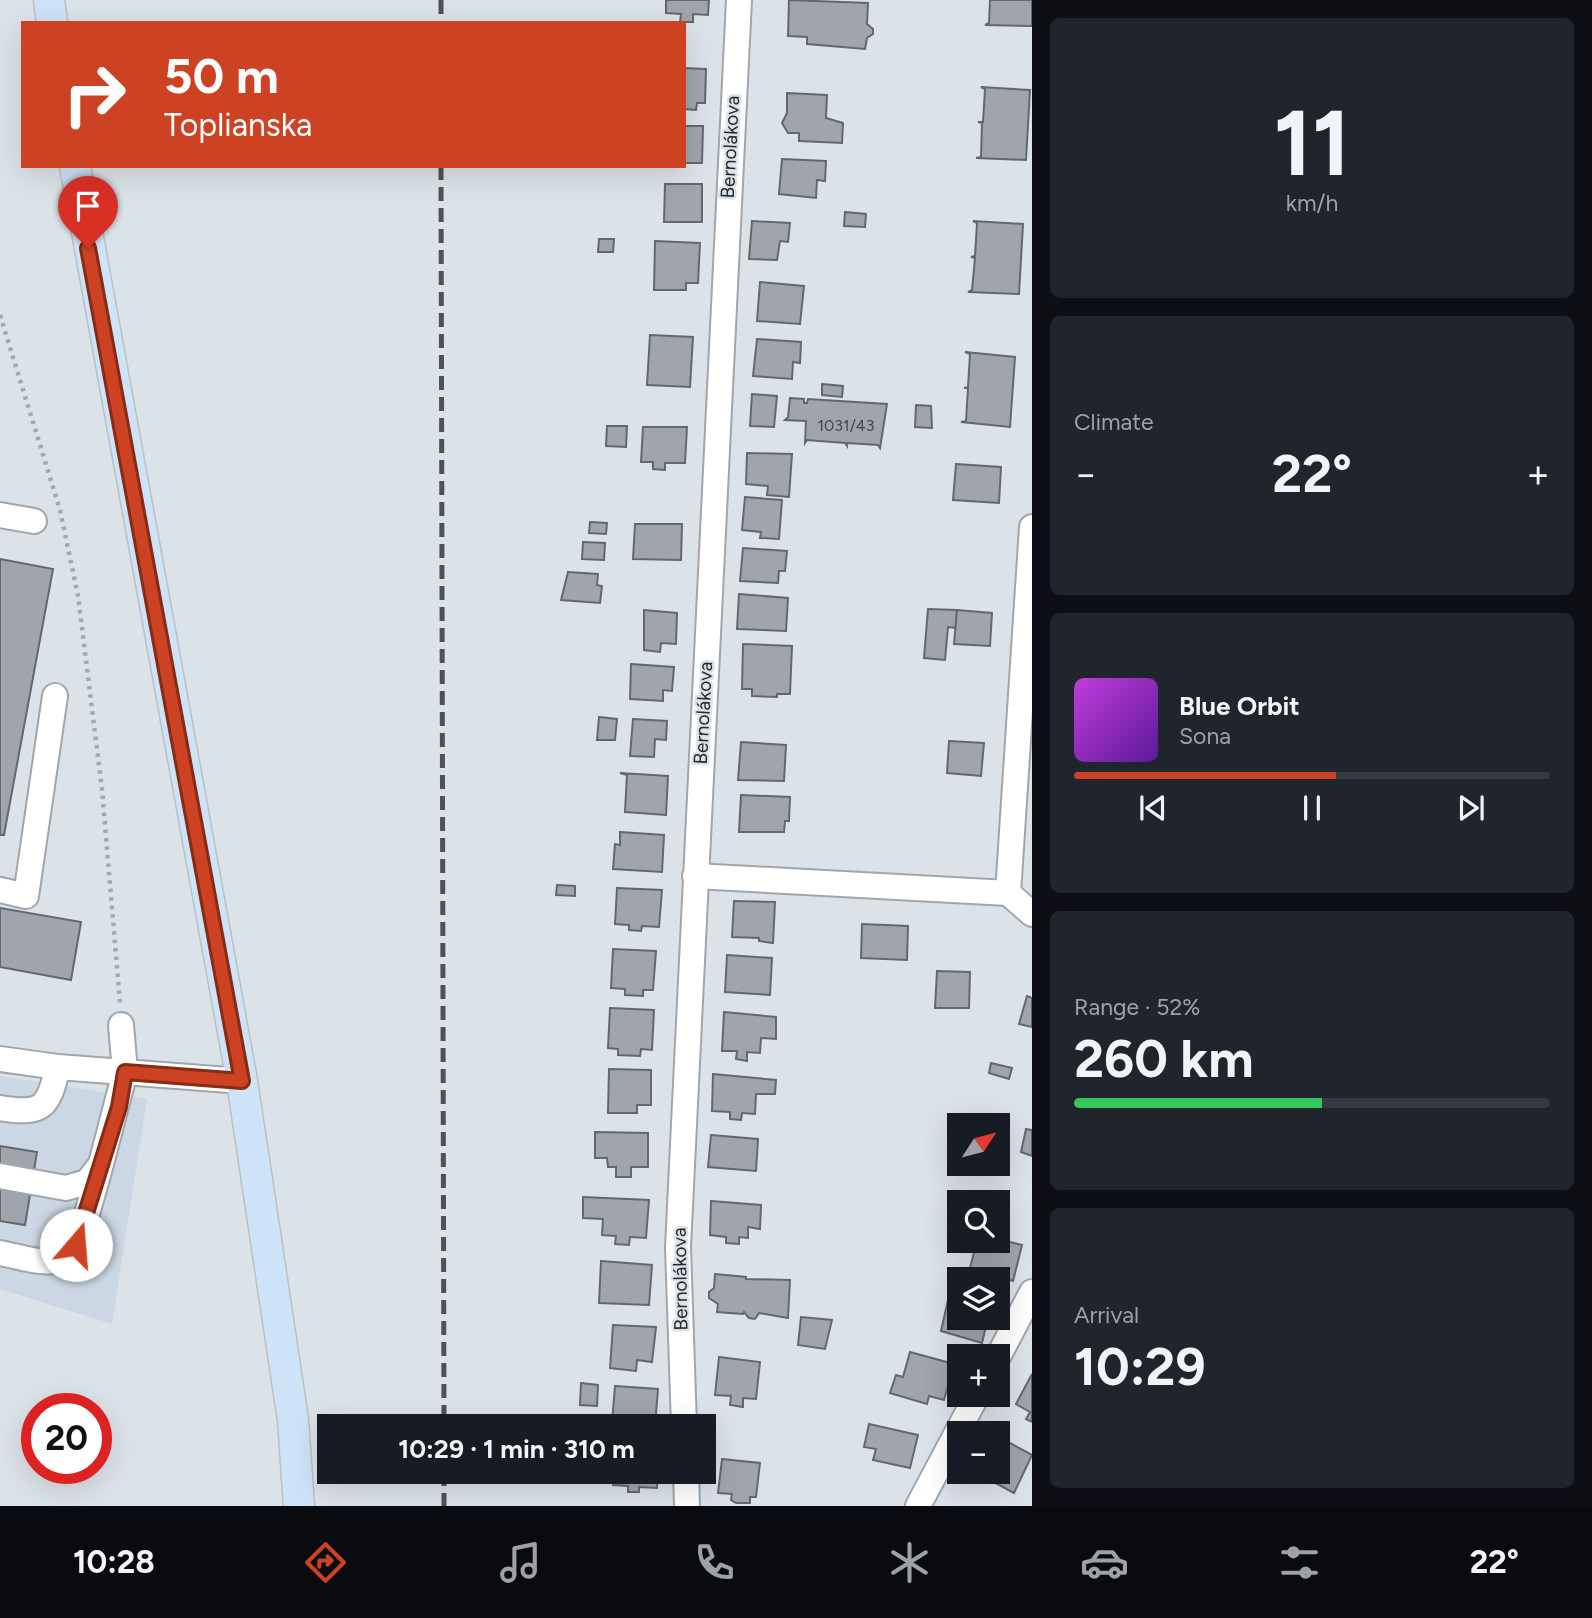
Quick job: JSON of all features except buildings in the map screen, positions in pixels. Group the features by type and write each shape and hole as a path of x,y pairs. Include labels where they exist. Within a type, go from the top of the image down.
{"main road":[{"path":"49,0 52,21"},
{"path":"75,168 242,1081 293,1420 299,1506"}],"street":[{"name":"Bernolákova","path":"684,1414 678,1247 739,0"},
{"path":"0,515 34,521"},
{"path":"1007,893 1032,527"},
{"path":"0,890 26,896 55,696"},
{"path":"695,876 1007,893 1032,914"},
{"path":"0,1253 51,1261 66,1258 76,1245 125,1072 121,1025"},
{"path":"0,1059 58,1068 242,1081"},
{"path":"0,1108 34,1111 44,1106 52,1091 58,1068"},
{"path":"0,1176 66,1188 87,1182 101,1164"},
{"path":"1005,1344 1032,1292"},
{"path":"918,1506 971,1407"},
{"path":"686,1484 687,1506"}],"path":[{"path":"0,315 60,510 78,596 102,789 121,1025"}],"shaded area":[{"path":"0,1076 147,1099 112,1324 0,1289"}],"railway":[{"path":"441,0 441,21"},
{"path":"441,168 444,1414"},
{"path":"444,1484 444,1506"}],"route":[{"path":"76,1245 119,1107 125,1072 242,1081 88,248"}]}
